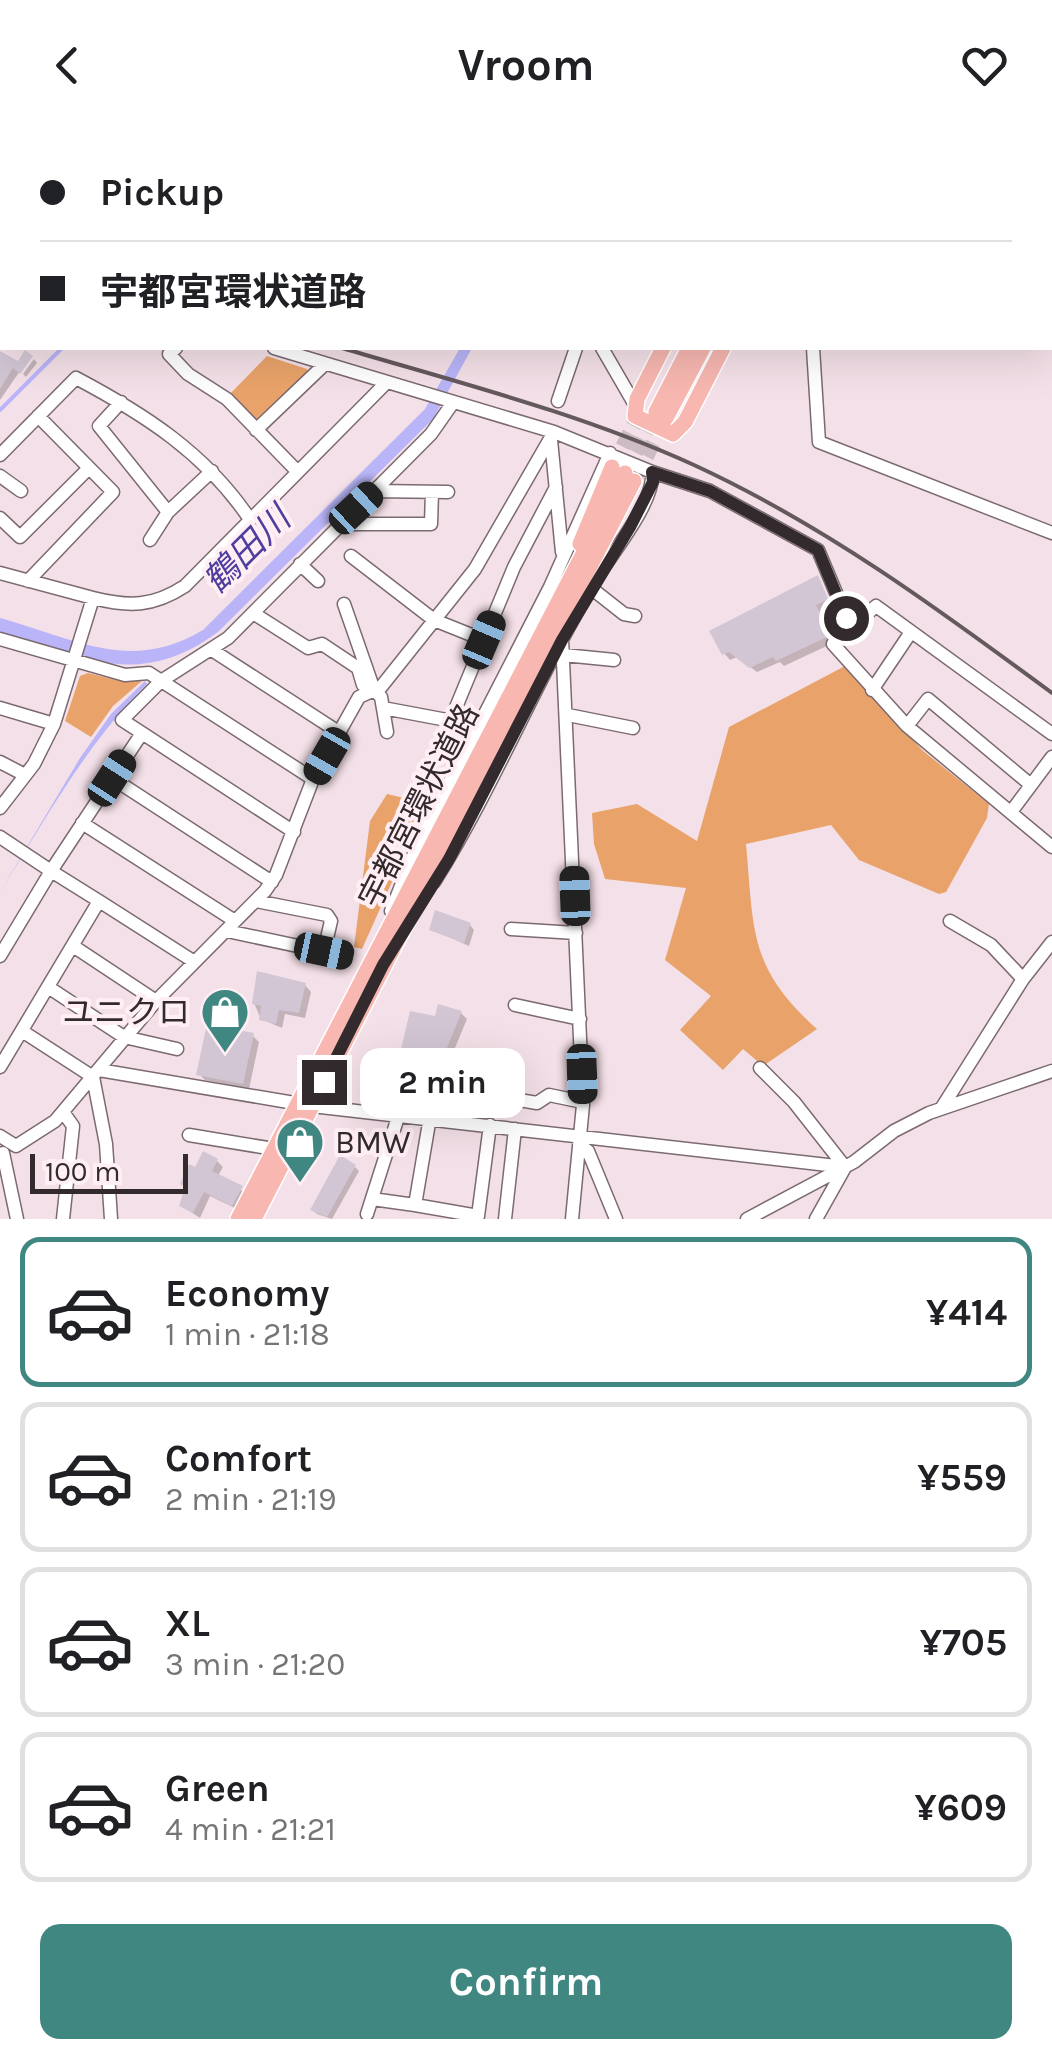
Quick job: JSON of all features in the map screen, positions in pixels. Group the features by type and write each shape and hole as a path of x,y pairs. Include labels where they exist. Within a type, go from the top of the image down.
{"main road":[{"path":"655,412 663,350"},
{"path":"655,412 674,350"},
{"path":"655,412 688,350"},
{"path":"655,412 701,350"},
{"path":"710,350 655,412 635,416 674,434 686,422 722,350"},
{"path":"585,576 582,534 629,472"},
{"name":"宇都宮環状道路","path":"254,1219 305,1104 377,962 585,576 629,472"},
{"name":"宇都宮環状道路","path":"238,1219 274,1149 305,1104"}],"street":[{"path":"174,350 169,354 188,374 227,398 296,470"},
{"path":"280,350 553,436 629,472 710,491 818,550 846,618 833,644"},
{"path":"558,401 575,350"},
{"path":"604,350 655,412"},
{"path":"813,350 818,442 1052,533"},
{"path":"256,430 325,364"},
{"path":"0,455 76,378 121,402 212,470 249,518"},
{"path":"0,573 132,606 170,596 385,384"},
{"path":"121,402 99,426 168,512"},
{"path":"294,832 122,720 161,681 212,650 254,613 431,434 449,403"},
{"path":"28,581 113,492 38,416"},
{"path":"553,436 563,556"},
{"path":"6,1151 48,1128 156,1001 272,882 314,779 359,697 374,690 475,569 553,436"},
{"path":"0,518 20,537 88,468"},
{"path":"150,540 168,512 212,470"},
{"path":"377,962 417,846 563,556 629,472"},
{"path":"0,476 20,491"},
{"path":"383,708 448,720 452,717 514,567 556,487"},
{"path":"374,492 448,492"},
{"path":"339,524 431,524 432,492"},
{"path":"350,556 434,620 484,640"},
{"path":"300,564 318,581"},
{"path":"377,962 449,859 562,640 585,576 624,614 635,616"},
{"path":"0,808 54,724 94,598"},
{"path":"344,604 383,708 387,732"},
{"path":"833,644 876,606 1052,734"},
{"path":"254,613 308,648 322,644 358,668 364,684 374,690"},
{"path":"872,690 911,632"},
{"path":"0,639 124,675 150,673 314,779"},
{"path":"562,640 583,1102 572,1219"},
{"path":"833,644 907,726 1052,847"},
{"path":"212,650 340,733"},
{"path":"564,655 614,660"},
{"path":"907,726 928,699 1031,784"},
{"path":"0,708 54,724"},
{"path":"568,715 633,728"},
{"path":"0,956 51,870 142,733"},
{"path":"1012,812 1052,756"},
{"path":"0,762 25,774"},
{"path":"112,778 272,882"},
{"path":"82,823 231,926 345,956"},
{"path":"0,837 193,961"},
{"path":"0,1067 99,901"},
{"path":"256,901 327,915 331,920 324,951"},
{"path":"950,922 991,945 1023,979"},
{"path":"510,929 576,933"},
{"path":"942,1108 1023,979 1052,942"},
{"path":"73,946 156,1001"},
{"path":"48,987 124,1037 177,1049"},
{"path":"515,1004 580,1019"},
{"path":"22,1031 96,1074 516,1129 580,1142 845,1166"},
{"path":"760,1068 794,1102 845,1166"},
{"path":"747,1219 845,1166 894,1131 942,1108 1052,1071"},
{"path":"96,1074 111,1219"},
{"path":"465,1091 536,1104 549,1095 583,1102"},
{"path":"63,1112 73,1126 63,1219"},
{"path":"367,1214 399,1114"},
{"path":"416,1206 430,1117"},
{"path":"478,1216 490,1126"},
{"path":"372,1199 503,1219 516,1129"},
{"path":"189,1135 274,1149"},
{"path":"0,1136 17,1219"},
{"path":"580,1142 588,1152 616,1219"},
{"path":"816,1219 845,1166"}],"shaded area":[{"path":"459,350 471,350 433,419 218,632 189,650 162,660 111,664 0,632 0,618 78,642 126,651 151,650 203,630 425,409"},
{"path":"267,356 307,369 308,375 257,424 229,395"},
{"path":"845,666 922,750 989,804 987,818 946,892 939,894 859,860 831,825 746,844 754,924 766,966 794,1007 817,1029 763,1066 743,1049 723,1070 680,1030 711,996 665,960 686,888 605,879 594,844 592,813 637,804 697,841 729,727"},
{"path":"88,673 120,681 143,680 113,706 91,737 65,721 80,676"},
{"path":"145,681 147,684 86,757 0,892 80,758 111,714"},
{"path":"387,794 430,804 417,828 395,828 383,854 400,864 362,949 354,947 370,821"}],"building":[{"path":"25,350 33,356 20,374 13,368 0,389 0,351 18,361"},
{"path":"818,575 828,599 816,605 829,631 825,638 776,661 773,657 749,668 729,652 722,655 709,631"},
{"path":"435,910 471,923 464,943 429,930"},
{"path":"257,971 306,983 299,1013 279,1010 276,1024 259,1020 261,1006 252,1004"},
{"path":"438,1004 462,1011 442,1060 433,1107 388,1105 410,1011 435,1016"},
{"name":"ユニクロ","path":"207,1024 254,1033 243,1084 196,1075"},
{"path":"203,1151 218,1159 212,1171 243,1186 232,1206 204,1192 193,1213 179,1206 185,1187 180,1184 189,1164 195,1167"},
{"path":"340,1155 356,1165 327,1217 310,1210"}],"waterway":[{"path":"0,410 60,350"}],"tunnel":[{"path":"612,467 644,406"},
{"path":"625,473 655,414"},
{"path":"636,477 666,418"}],"railway":[{"path":"349,350 565,415 694,465 834,541 1052,693"}],"place":[{"name":"ユニクロ","path":"225,1054"},
{"name":"BMW","path":"300,1184"}],"route":[{"path":"324,1082 383,965 449,859 562,640 630,527 653,482 652,472 663,472 710,491 818,550 846,618"}],"water label":[{"name":"鶴田川","path":"247,550"}]}
